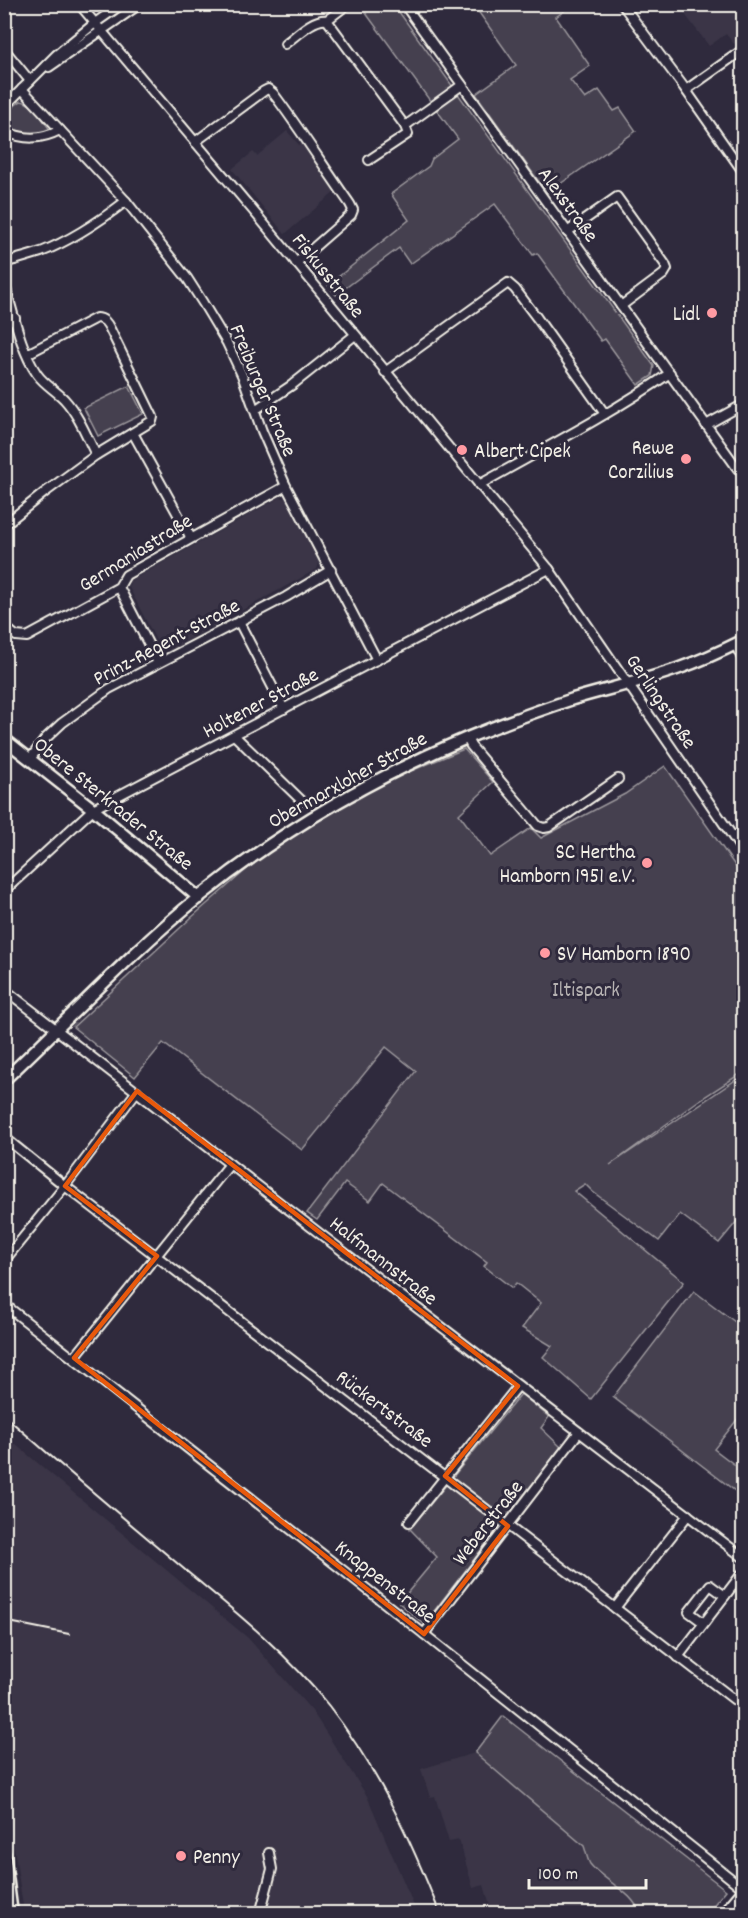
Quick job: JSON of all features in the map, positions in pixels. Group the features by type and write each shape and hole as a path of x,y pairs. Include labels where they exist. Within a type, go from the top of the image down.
{"street":[{"name":"Fiskusstraße","path":"79,4 549,569"},
{"path":"4,107 56,55 122,4"},
{"path":"32,79 140,4"},
{"path":"285,44 318,21 327,20 348,4"},
{"path":"622,4 744,172"},
{"name":"Alexstraße","path":"407,6 738,469"},
{"path":"327,20 405,126 408,134 369,160"},
{"path":"4,49 32,79"},
{"path":"686,90 744,49"},
{"path":"405,126 462,85"},
{"name":"Freiburger Straße","path":"22,89 126,201 187,278 203,303 227,343 242,375 270,452 286,486 377,660"},
{"path":"195,142 264,91 268,89 273,93 303,133 353,210 351,215 296,263"},
{"path":"4,131 24,138 33,138 60,130"},
{"path":"567,232 617,197 667,269 621,306"},
{"path":"4,263 42,251 66,240 126,201"},
{"path":"4,282 27,354 36,372 46,385 70,406 96,455"},
{"path":"385,372 508,284 537,318 605,414"},
{"path":"4,323 15,318"},
{"path":"4,525 96,455 152,421 153,417 106,321 101,318 96,318 27,354"},
{"path":"255,410 292,386 355,335"},
{"path":"479,485 605,414 670,373"},
{"path":"706,425 744,404"},
{"path":"133,433 191,538"},
{"name":"Germaniastraße","path":"4,626 16,636 27,637 118,587 126,575 286,486"},
{"name":"Holtener Straße","path":"4,891 93,809 549,569"},
{"name":"Gerlingstraße","path":"549,569 744,853"},
{"name":"Prinz-Regent-Straße","path":"30,759 46,738 85,705 109,689 286,597 331,570"},
{"path":"118,587 158,663"},
{"path":"239,622 284,709"},
{"path":"740,642 744,662"},
{"name":"Obermarxloher Straße","path":"4,1080 150,940 199,897 268,845 311,817 391,774 516,718 678,669 740,642"},
{"path":"235,736 302,801"},
{"path":"467,738 471,746 538,826 544,828 549,827 618,779"},
{"name":"Obere Sterkrader Straße","path":"4,739 199,897"},
{"name":"Halfmannstraße","path":"4,989 744,1558"},
{"path":"4,1261 65,1186 137,1091"},
{"name":"Rückertstraße","path":"4,1137 744,1707"},
{"path":"74,1358 230,1164"},
{"name":"Knappenstraße","path":"4,1304 424,1634 743,1889"},
{"path":"409,1522 518,1386"},
{"name":"Weberstraße","path":"424,1634 579,1432"},
{"path":"615,1608 688,1515"},
{"path":"678,1657 744,1571"},
{"path":"704,1623 689,1612 710,1585 724,1596"},
{"path":"4,1853 12,1914"},
{"path":"260,1914 272,1869 270,1853"},
{"path":"722,1914 743,1889"},
{"path":"732,1914 743,1889"}],"highlighted area":[{"path":"137,1091 518,1386 445,1476 508,1526 424,1634 74,1358 157,1256 65,1186"}],"shaded area":[{"path":"678,5 731,5 743,21 743,39 734,44 726,34 709,46"},
{"path":"287,131 299,145 302,144 336,191 285,234 232,169 253,152 257,156"},
{"path":"281,497 286,499 319,563 317,569 166,652 161,650 129,587 130,581"},
{"path":"4,1435 248,1638 312,1711 367,1796 417,1913 87,1914 75,1911 27,1914 24,1912 5,1789"},
{"path":"475,1753 584,1846 590,1863 639,1908 639,1913 492,1913 484,1885 473,1888 459,1840 449,1842 435,1796 430,1797 421,1769"}],"green space":[{"path":"360,5 394,5 654,366 652,376 638,385 605,339 601,341 537,253 533,255 495,204 410,264 399,248 336,295 328,285 409,220 391,194 429,166 432,159 458,139"},
{"path":"478,5 572,5 556,17 590,66 570,80 585,99 599,90 614,111 620,108 636,131 547,193 476,94 516,65 475,7"},
{"path":"21,101 34,109 51,131 34,134 5,127 9,112"},
{"path":"129,386 143,414 98,436 84,408"},
{"name":"Iltispark","path":"464,749 493,782 459,814 490,856 531,828 541,838 625,794 665,766 743,877 743,1072 698,1101 610,1165 743,1075 743,1214 719,1243 680,1214 659,1241 585,1184 574,1191 684,1282 591,1399 543,1357 552,1346 522,1328 541,1303 516,1283 512,1288 484,1266 487,1262 383,1183 370,1201 345,1183 317,1220 307,1213 416,1071 386,1047 302,1150 163,1043 135,1077 73,1027 254,863 311,823 394,778"},
{"path":"694,1291 743,1328 743,1412 714,1449 743,1471 743,1497 613,1397"},
{"path":"521,1394 549,1417 541,1428 561,1447 424,1624 399,1603 437,1557 410,1529"},
{"path":"503,1716 726,1890 707,1913 639,1913 632,1899 590,1864 584,1846 475,1753"}],"railway":[{"path":"4,1415 241,1617 279,1651 313,1687 347,1730 378,1780 405,1832 440,1914"},
{"path":"4,1621 69,1634"}],"place":[{"name":"Lidl","path":"712,313"},
{"name":"Albert Cipek","path":"462,450"},
{"name":"Rewe Corzilius","path":"686,459"},
{"name":"SC Hertha Hamborn 1951 e.V.","path":"647,863"},
{"name":"SV Hamborn 1890","path":"545,953"},
{"name":"Penny","path":"181,1856"}]}
